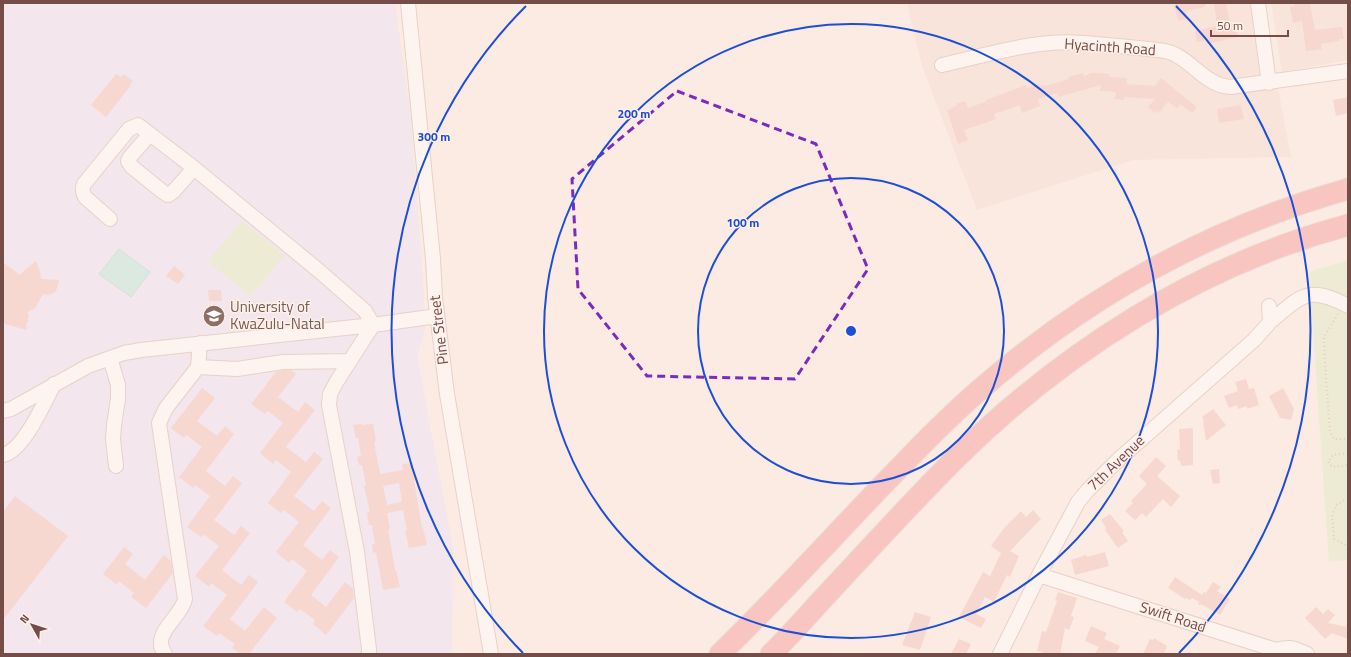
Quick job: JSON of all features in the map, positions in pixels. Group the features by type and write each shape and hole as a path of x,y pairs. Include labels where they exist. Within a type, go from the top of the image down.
{"highway":[{"path":"720,654 760,615 870,497 930,437 981,388 1019,356 1062,324 1105,296 1147,272 1211,239 1268,215 1313,199 1348,189"},
{"path":"771,654 905,510 956,458 1006,411 1050,376 1097,342 1176,294 1236,264 1282,246 1348,225"}],"street":[{"name":"Pine Street","path":"408,3 419,107 437,316 447,394 491,654"},
{"path":"1258,3 1269,83"},
{"name":"Hyacinth Road","path":"942,65 1040,44 1070,42 1166,51 1181,58 1212,82 1222,87 1230,88 1348,71"},
{"path":"110,220 85,197 82,188 129,129 138,125 194,168 318,270 365,311 373,325"},
{"path":"150,134 128,161 132,167 163,192 168,195 173,192 194,168"},
{"name":"7th Avenue","path":"1000,654 1039,575 1078,502 1118,459 1254,340 1270,322 1304,296 1319,294 1332,298 1346,305"},
{"path":"1268,306 1270,322"},
{"path":"3,411 11,409 88,366 110,358 141,350 373,325 437,316"},
{"path":"369,654 357,552 329,405 330,394 337,380 373,325"},
{"path":"165,654 161,649 160,641 164,632 181,609 185,599 160,433 160,423 166,408 198,367 200,343"},
{"path":"110,358 118,385 118,399 113,439 116,466"},
{"path":"198,367 237,369 283,362 350,361"},
{"path":"3,455 13,451 21,442 35,420 54,384"},
{"name":"Swift Road","path":"1039,575 1275,652 1287,647 1297,649 1307,654"}],"path":[{"path":"1346,305 1324,337 1330,432 1334,439 1348,439"},
{"path":"1348,453 1333,455 1328,462 1332,467 1348,464"},
{"path":"1348,500 1336,505 1332,516 1334,539 1348,546"}],"highlighted area":[{"path":"677,91 816,144 868,269 795,379 647,376 578,289 572,179"}],"shaded area":[{"name":"University of KwaZulu-Natal","path":"3,3 395,3 411,118 423,278 425,329 417,356 453,548 451,654 3,654"},
{"path":"907,3 1262,3 1291,157 1133,160 977,210 922,66"},
{"path":"1271,3 1348,3 1348,60 1282,72"}],"green space":[{"path":"241,221 284,255 251,296 208,262"},
{"path":"1348,260 1348,560 1329,562 1309,272"}],"water":[{"path":"119,249 150,272 131,297 99,274"}],"building":[{"path":"1174,3 1205,3 1205,7 1186,11 1187,19 1178,21"},
{"path":"1214,3 1226,3 1230,24 1236,23 1238,37 1207,44 1207,40 1197,42 1195,31 1217,26"},
{"path":"1294,3 1310,3 1315,30 1342,27 1344,39 1321,44 1322,49 1306,51 1302,21 1293,23 1290,7 1295,6"},
{"path":"1083,73 1084,76 1092,73 1109,74 1109,77 1127,78 1127,84 1155,86 1161,78 1197,107 1192,113 1180,104 1177,108 1168,102 1159,113 1157,111 1155,113 1148,107 1155,99 1124,97 1124,100 1115,99 1116,92 1100,91 1101,85 1058,97 1057,93 1038,99 1040,106 1022,113 1020,105 994,114 996,119 964,130 968,140 958,144 947,110 957,106 956,104 965,101 968,108 1026,85 1027,88 1039,84 1040,86 1045,86"},
{"path":"116,74 121,77 124,74 133,81 106,117 91,105"},
{"path":"1348,97 1348,113 1336,116 1333,100"},
{"path":"1241,105 1244,119 1219,123 1217,109"},
{"path":"36,261 41,279 59,280 56,291 50,295 43,294 35,308 28,312 28,323 26,323 27,330 5,324 3,319 3,262 20,275"},
{"path":"174,266 185,275 178,284 166,276"},
{"path":"208,290 221,290 222,301 209,301"},
{"path":"291,370 296,374 278,397 298,412 305,402 315,410 286,447 306,462 314,452 323,459 294,496 314,511 322,501 331,508 303,545 322,560 330,550 339,557 311,595 326,607 345,582 353,589 354,598 326,635 313,624 315,620 300,609 297,612 284,602 307,571 292,559 289,563 276,552 299,522 284,510 281,513 268,503 291,472 276,460 273,464 260,453 283,423 268,411 265,414 251,404 276,372"},
{"path":"1246,379 1249,389 1254,388 1259,405 1247,409 1247,406 1238,409 1237,405 1229,408 1224,396 1238,391 1235,382"},
{"path":"202,388 215,398 197,421 217,436 225,426 234,434 206,471 225,486 233,476 242,483 214,520 234,535 241,526 250,533 222,570 241,585 249,575 258,582 230,619 245,631 264,607 277,618 249,654 240,654 232,648 235,644 219,633 217,636 203,626 227,595 211,583 209,587 195,576 219,546 203,534 201,537 187,527 210,496 195,485 193,488 179,477 202,447 187,435 184,438 171,428"},
{"path":"1283,388 1294,409 1291,420 1280,418 1269,396"},
{"path":"1213,409 1226,425 1206,441 1204,420 1202,417"},
{"path":"373,424 376,441 374,442 380,474 403,470 402,464 413,463 416,480 414,480 422,528 427,545 409,548 405,531 407,531 403,510 387,513 390,529 388,529 395,570 400,587 383,590 376,552 373,553 372,544 375,544 372,525 369,525 367,513 370,512 364,486 366,485 362,465 359,465 357,457 361,456 358,438 356,438 353,425","holes":["399,483 402,502 387,505 383,486"]},
{"path":"1193,428 1193,465 1181,466 1180,460 1178,461 1177,450 1180,449 1179,429"},
{"path":"1156,457 1166,466 1157,476 1180,496 1171,507 1163,499 1146,517 1142,513 1135,520 1125,511 1133,503 1131,501 1147,484 1139,476"},
{"path":"1219,469 1220,483 1213,484 1210,470"},
{"path":"15,496 68,536 3,620 3,512"},
{"path":"1033,510 1041,519 1010,551 1019,556 1010,577 1007,575 994,602 985,597 976,614 986,619 981,628 959,617 983,572 990,576 1001,553 991,546 1004,528 1021,511 1026,517"},
{"path":"1110,514 1124,531 1122,532 1128,541 1118,548 1105,530 1106,528 1101,520"},
{"path":"124,547 133,554 125,564 145,580 164,555 171,561 173,573 146,608 131,597 134,593 119,581 116,584 103,574"},
{"path":"1105,552 1109,566 1075,575 1071,560 1086,555 1087,557"},
{"path":"1175,577 1202,595 1204,592 1206,593 1213,582 1221,587 1217,591 1230,599 1220,615 1201,604 1198,604 1199,602 1192,598 1190,600 1185,599 1168,588"},
{"path":"1058,592 1077,598 1071,616 1074,617 1069,630 1065,628 1060,654 1042,654 1043,652 1037,651 1042,631 1046,632 1057,601 1055,600"},
{"path":"1316,607 1323,614 1328,609 1335,615 1328,623 1348,627 1348,639 1332,633 1325,639 1305,618"},
{"path":"915,612 931,617 920,650 902,645"},
{"path":"1091,626 1107,633 1104,639 1120,646 1116,654 1095,654 1099,647 1085,641"},
{"path":"1154,638 1167,646 1164,654 1143,654 1150,639 1153,640"},
{"path":"959,639 971,644 966,654 951,654"}],"place":[{"name":"University of KwaZulu-Natal","path":"214,316"}]}
